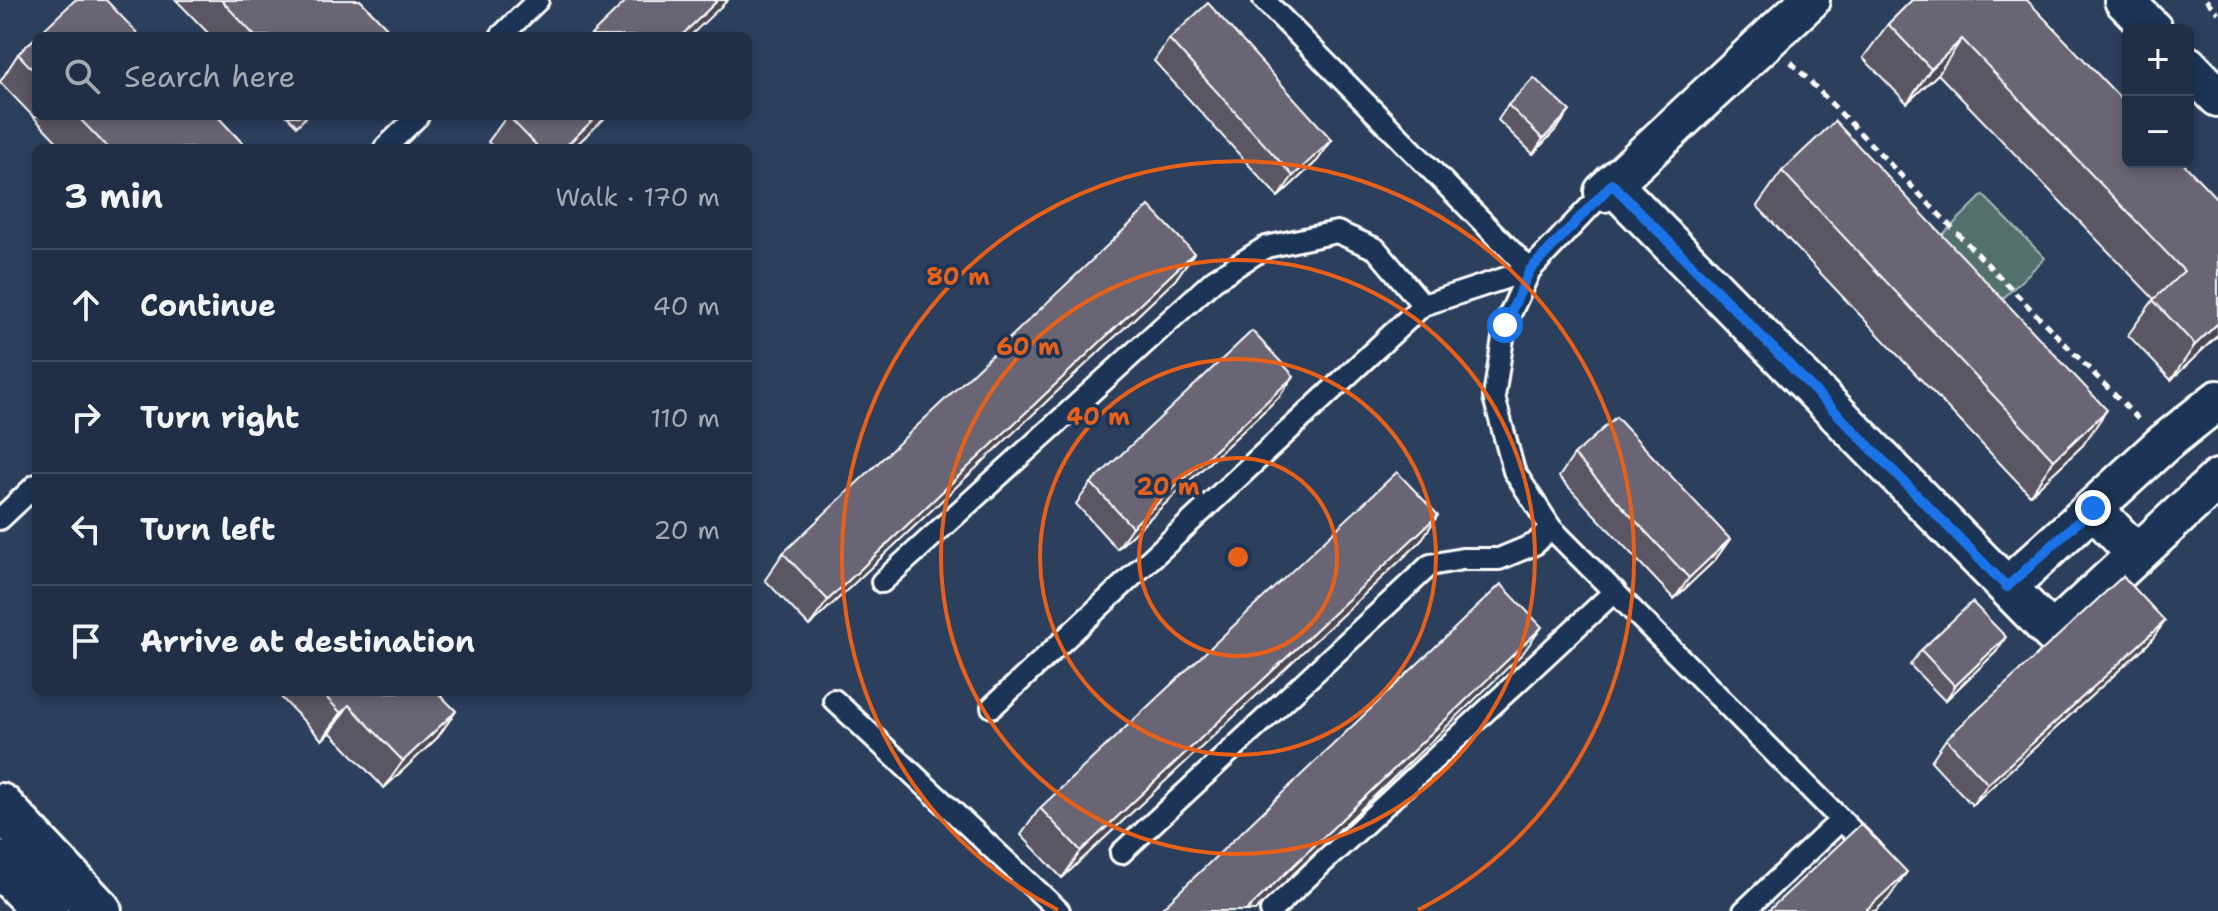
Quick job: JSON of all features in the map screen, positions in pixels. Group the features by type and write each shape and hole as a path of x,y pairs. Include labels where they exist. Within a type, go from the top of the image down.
{"main road":[{"path":"0,806 99,911"},
{"path":"0,864 45,911"}],"street":[{"path":"1810,0 1608,188 2052,633 2218,479"},
{"path":"2124,0 2147,24"},
{"path":"2194,72 2218,97"},
{"path":"2007,587 2163,444 2218,400"},
{"path":"2093,508 2136,554"}],"lane":[{"path":"505,32 538,0"},
{"path":"1264,0 1530,270"},
{"path":"389,144 414,120"},
{"path":"1608,188 1530,270 1505,325 1494,397 1514,471 1551,528 1889,868"},
{"path":"882,582 1214,280 1266,247 1337,232 1376,249 1423,305"},
{"path":"992,707 1423,305 1530,270"},
{"path":"0,519 32,489"},
{"path":"1121,853 1430,565 1462,559 1499,559 1535,544 1551,528"},
{"path":"1271,911 1615,591"},
{"path":"834,700 1059,911"},
{"path":"1744,911 1841,820"}],"path":[{"path":"2206,0 2218,13"},
{"path":"1768,38 2163,444"}],"green space":[{"path":"1983,195 2045,258 1991,310 1929,248"}],"building":[{"path":"75,0 106,0 136,32 41,32"},
{"path":"221,0 360,0 389,30 387,32 251,32"},
{"path":"627,0 718,0 685,32 594,32"},
{"path":"1912,0 2027,0 2122,100 2122,168 2188,168 2218,200 2218,323 2195,345 2153,300 2184,271 1962,39 1931,69 1888,24"},
{"path":"1208,3 1332,140 1293,176 1169,39"},
{"path":"32,41 32,69 18,54"},
{"path":"1534,78 1570,111 1543,139 1508,105"},
{"path":"81,120 221,120 243,144 104,144"},
{"path":"512,120 593,120 568,144 535,144"},
{"path":"1835,121 2107,410 2054,460 1782,171"},
{"path":"1149,206 1194,253 828,600 783,553"},
{"path":"1252,331 1294,376 1132,527 1091,483"},
{"path":"1616,417 1730,539 1689,578 1574,455"},
{"path":"1397,472 1438,515 1081,851 1040,808"},
{"path":"2123,576 2165,621 1988,784 1946,739"},
{"path":"1501,584 1542,627 1246,911 1159,911"},
{"path":"1972,602 2006,637 1955,686 1921,650"},
{"path":"325,696 441,696 456,711 403,761 349,705 341,713"},
{"path":"1861,824 1907,872 1865,911 1768,911"}],"route":[{"path":"1505,325 1530,270 1612,184 2007,587 2093,508"}]}
